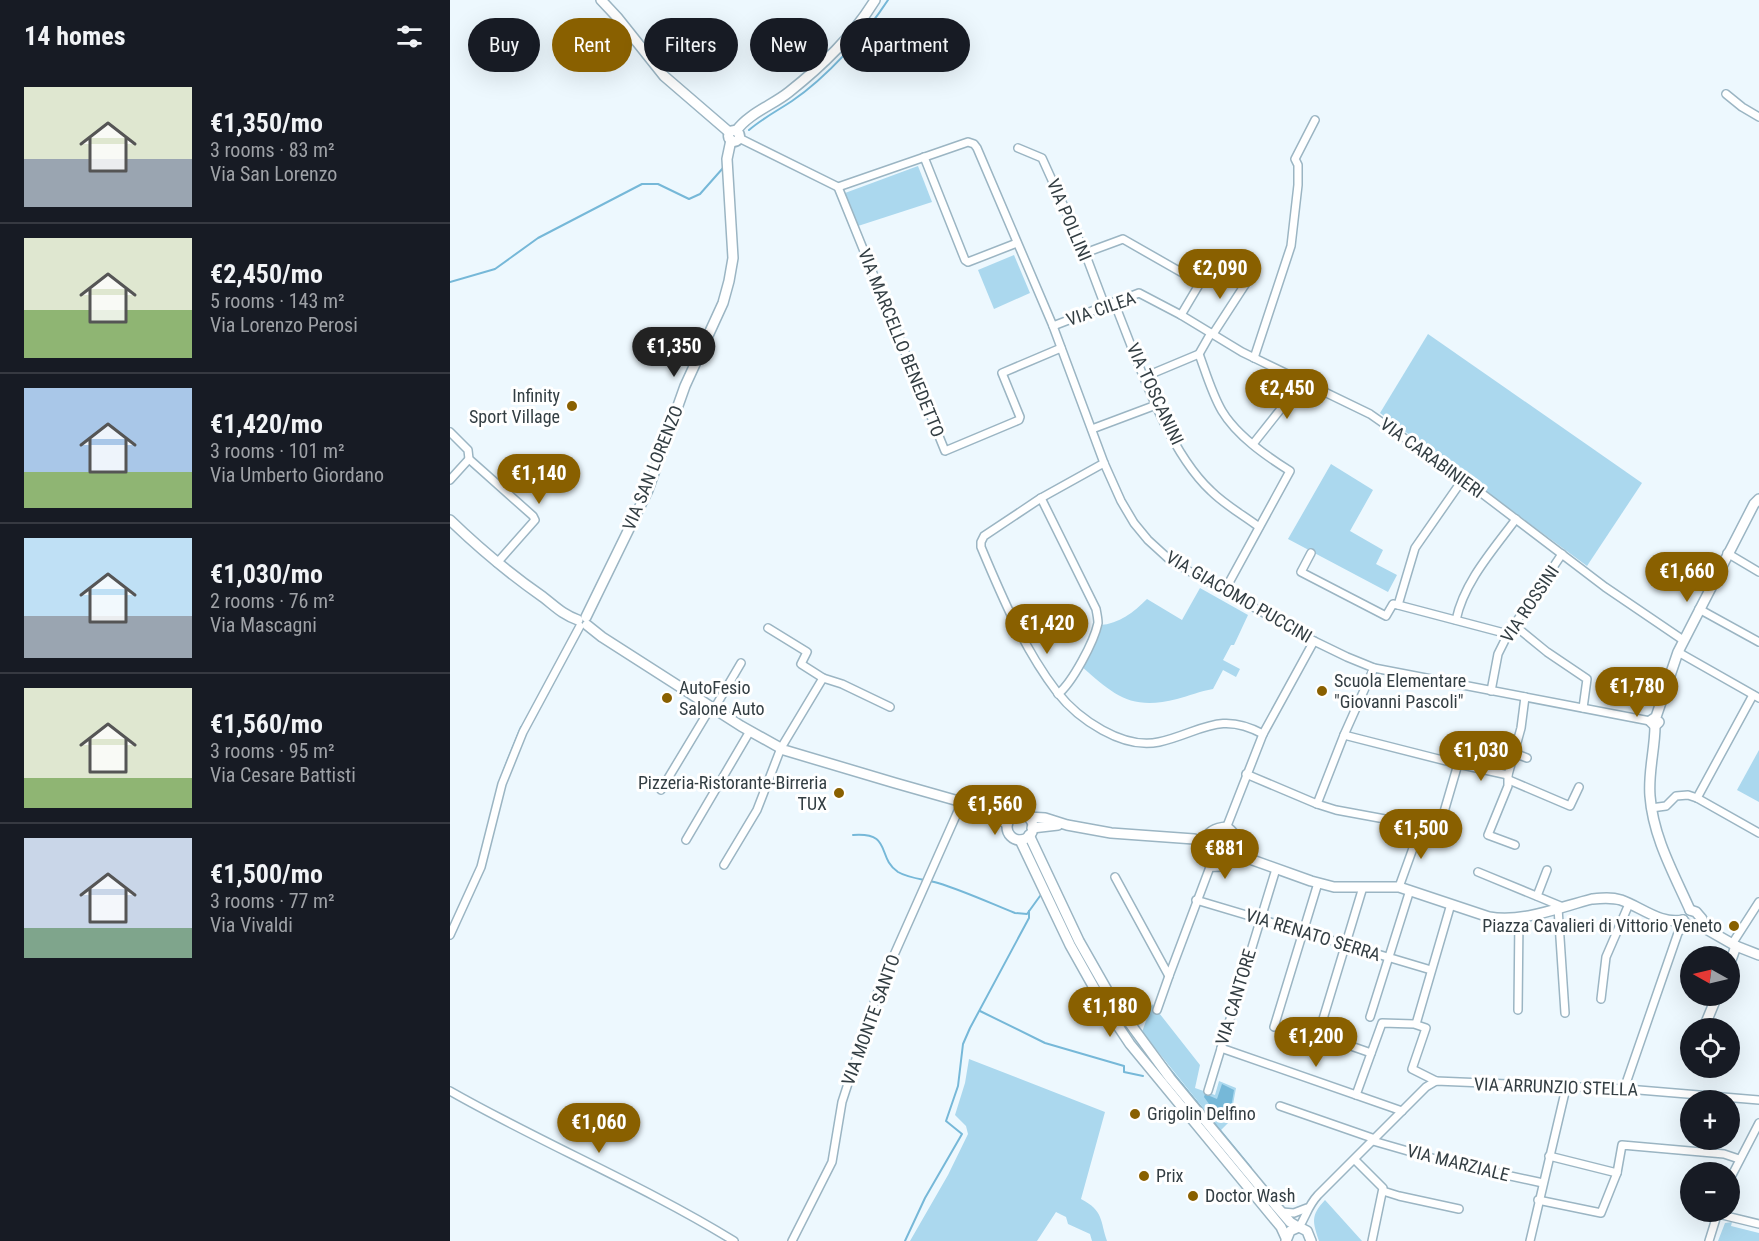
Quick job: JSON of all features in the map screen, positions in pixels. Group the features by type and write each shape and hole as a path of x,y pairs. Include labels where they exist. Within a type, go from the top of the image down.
{"street":[{"path":"601,0 664,76 734,135 838,188 924,158 965,260 968,262 1017,243"},
{"path":"734,135 744,122 787,93 829,59 863,19 875,0"},
{"path":"1726,94 1759,117"},
{"path":"1254,358 1291,246 1298,185 1298,165 1295,159 1315,120"},
{"name":"VIA SAN LORENZO","path":"583,622 648,490 685,386 723,303 733,258 727,159 734,135"},
{"name":"VIA GIACOMO PUCCINI","path":"924,158 968,142 977,148 1053,326 1104,463 1121,501 1134,523 1148,540 1172,561 1314,641 1374,668 1654,721"},
{"name":"VIA POLLINI","path":"1018,148 1042,158 1084,253 1104,306"},
{"name":"VIA MARCELLO BENEDETTO","path":"838,188 945,451 1019,420 1020,417 1002,373 1061,348"},
{"path":"1084,253 1123,239 1200,283 1181,315"},
{"path":"1144,377 1199,354 1248,280"},
{"name":"VIA CILEA","path":"1053,326 1139,293 1254,358"},
{"name":"VIA TOSCANINI","path":"1114,302 1156,405 1178,447 1202,482 1223,501 1259,527"},
{"path":"1199,354 1222,411 1236,429 1276,463 1290,471 1224,590"},
{"name":"VIA CARABINIERI","path":"1254,358 1370,414 1462,478 1605,586 1683,640"},
{"path":"1253,444 1303,381"},
{"path":"1092,429 1156,405"},
{"path":"450,432 468,450 468,459 450,480"},
{"path":"468,459 535,520 497,563"},
{"path":"1104,463 1041,498 984,536 981,545 1014,621 1032,654 1058,694 1101,731 1133,742 1156,743 1203,726 1220,723 1245,726 1263,734"},
{"path":"1398,605 1415,548 1462,478"},
{"path":"1690,910 1662,845 1651,808 1650,775 1654,721 1683,640 1727,553 1757,501 1759,490"},
{"path":"1041,498 1096,609 1098,621 1085,653 1065,689 1058,694"},
{"path":"1456,620 1465,593 1473,579 1516,519"},
{"path":"450,520 497,563 561,613 583,622 602,637 712,708 781,748 962,802 1000,808 1028,817 1111,833 1188,838 1318,883 1334,886 1399,887 1500,919 1519,917 1606,897 1670,921 1685,923 1696,928 1701,926 1734,945 1759,955"},
{"path":"1311,553 1301,572 1386,616 1393,604 1508,634"},
{"path":"1727,553 1759,572"},
{"name":"VIA ROSSINI","path":"1491,691 1498,654 1508,634 1562,554"},
{"path":"1699,609 1759,642"},
{"path":"450,935 481,867 502,784 523,732 583,622"},
{"path":"1514,625 1547,652 1587,679 1583,708"},
{"path":"768,628 807,652 801,664 822,678 842,684 890,706"},
{"path":"1227,826 1263,734 1314,641"},
{"path":"1678,652 1756,696 1697,798"},
{"path":"661,790 741,663"},
{"path":"1317,804 1374,668"},
{"path":"724,865 758,810 781,748 822,678"},
{"path":"1515,845 1488,835 1508,786 1526,697"},
{"path":"686,840 750,731"},
{"path":"1344,735 1509,777 1570,806 1579,787"},
{"path":"1514,753 1527,758"},
{"path":"1246,774 1336,810 1439,829 1458,764"},
{"path":"1651,808 1666,806 1677,796 1688,795 1759,833"},
{"path":"962,802 995,816 1007,824 1010,835 1020,840 1070,945 1107,1010 1131,1044 1281,1227 1286,1240"},
{"name":"VIA MONTE SANTO","path":"792,1241 832,1162 842,1102 878,991 962,802"},
{"path":"1007,824 1011,817 1018,814"},
{"path":"1028,817 1031,831 1079,941 1112,999 1170,1078 1282,1212 1298,1227 1305,1229 1310,1239"},
{"path":"1020,840 1031,831 1067,825"},
{"path":"1157,1010 1210,867 1203,852 1207,834 1212,830 1227,826"},
{"path":"1210,867 1223,868 1230,865 1238,854 1240,842 1227,826"},
{"path":"1399,887 1421,826"},
{"name":"VIA CANTORE","path":"1208,1092 1276,869"},
{"path":"1537,896 1547,870"},
{"path":"1478,872 1561,907"},
{"path":"1115,877 1169,976"},
{"path":"1274,1027 1318,883"},
{"path":"1323,1019 1363,887"},
{"path":"1370,1017 1410,890"},
{"name":"VIA RENATO SERRA","path":"1196,900 1431,970"},
{"path":"1734,945 1759,902"},
{"path":"1416,1024 1451,904"},
{"path":"1601,999 1606,957 1629,904"},
{"path":"1561,907 1565,1013"},
{"path":"1626,1089 1678,933 1685,923 1685,912 1690,910 1696,912 1702,919 1701,926"},
{"path":"1518,1010 1519,917"},
{"path":"1356,1095 1382,1023 1416,1024 1426,1028 1412,1070 1436,1081"},
{"path":"1305,1030 1371,1053"},
{"path":"1221,1048 1402,1111"},
{"path":"1286,1240 1290,1231 1298,1227 1307,1208 1426,1087 1436,1081"},
{"name":"VIA ARRUNZIO STELLA","path":"1436,1081 1626,1089 1759,1100"},
{"path":"1530,1241 1566,1088"},
{"path":"450,1091 500,1119 668,1203 734,1241"},
{"path":"1280,1106 1374,1140"},
{"path":"1738,1162 1759,1123"},
{"name":"VIA MARZIALE","path":"1374,1140 1446,1162 1543,1183"},
{"path":"1538,1200 1601,1213 1617,1173 1622,1145 1724,1154 1739,1159"},
{"path":"1549,1156 1617,1173"},
{"path":"1354,1160 1381,1186 1383,1191 1372,1241"},
{"path":"1383,1191 1459,1209"},
{"path":"1282,1212 1294,1213 1307,1208"},
{"path":"1307,1208 1310,1239"},
{"path":"1740,1219 1759,1224"},
{"path":"1709,1241 1715,1222"}],"shaded area":[{"path":"918,166 932,202 858,226 845,193"},
{"path":"1014,255 1030,293 994,309 978,270"},
{"path":"1428,334 1642,483 1587,566 1380,413"},
{"path":"1331,464 1373,490 1350,531 1383,550 1376,564 1397,575 1388,592 1288,539"},
{"path":"1200,588 1248,615 1234,645 1231,645 1223,660 1240,669 1236,677 1223,670 1213,689 1177,699 1147,703 1124,698 1103,685 1081,666 1100,625 1126,617 1147,599 1182,620"},
{"path":"1759,750 1759,802 1737,790"},
{"path":"1152,1004 1200,1065 1195,1088 1215,1095 1219,1081 1236,1088 1230,1121 1221,1130 1142,1032"},
{"path":"969,1059 1105,1112 1081,1199 1097,1212 1107,1241 1092,1241 1090,1234 1068,1224 1066,1217 1056,1212 1037,1241 910,1241 948,1175 968,1134 966,1126 955,1115 965,1083"},
{"path":"1222,1084 1234,1090 1230,1114 1225,1120 1220,1119 1204,1097 1205,1094 1217,1099"},
{"path":"1325,1200 1362,1241 1319,1241 1314,1219 1317,1210"},
{"path":"1732,1222 1731,1226 1759,1233 1759,1241 1718,1241 1725,1223"}],"waterway":[{"path":"749,130 792,101 832,68 857,41 888,0"},
{"path":"450,282 495,269 538,238 642,184 658,184 689,199 700,194 723,168"},
{"path":"503,772 521,727"},
{"path":"853,835 866,835 879,841 891,866 898,872 948,886 1015,913 1027,914 1040,896"},
{"path":"905,1241 925,1198 962,1134 946,1121 958,1086 963,1044 1029,918 1029,911"},
{"path":"980,1011 1045,1043 1124,1066 1124,1072 1143,1076"},
{"path":"1163,1061 1251,1168"}],"place":[{"name":"Infinity Sport Village","path":"572,406"},
{"name":"Scuola Elementare \"Giovanni Pascoli\"","path":"1322,691"},
{"name":"AutoFesio Salone Auto","path":"667,698"},
{"name":"Pizzeria-Ristorante-Birreria TUX","path":"839,793"},
{"name":"Piazza Cavalieri di Vittorio Veneto","path":"1734,926"},
{"name":"Grigolin Delfino","path":"1135,1114"},
{"name":"Prix","path":"1144,1176"},
{"name":"Doctor Wash","path":"1193,1196"}]}
